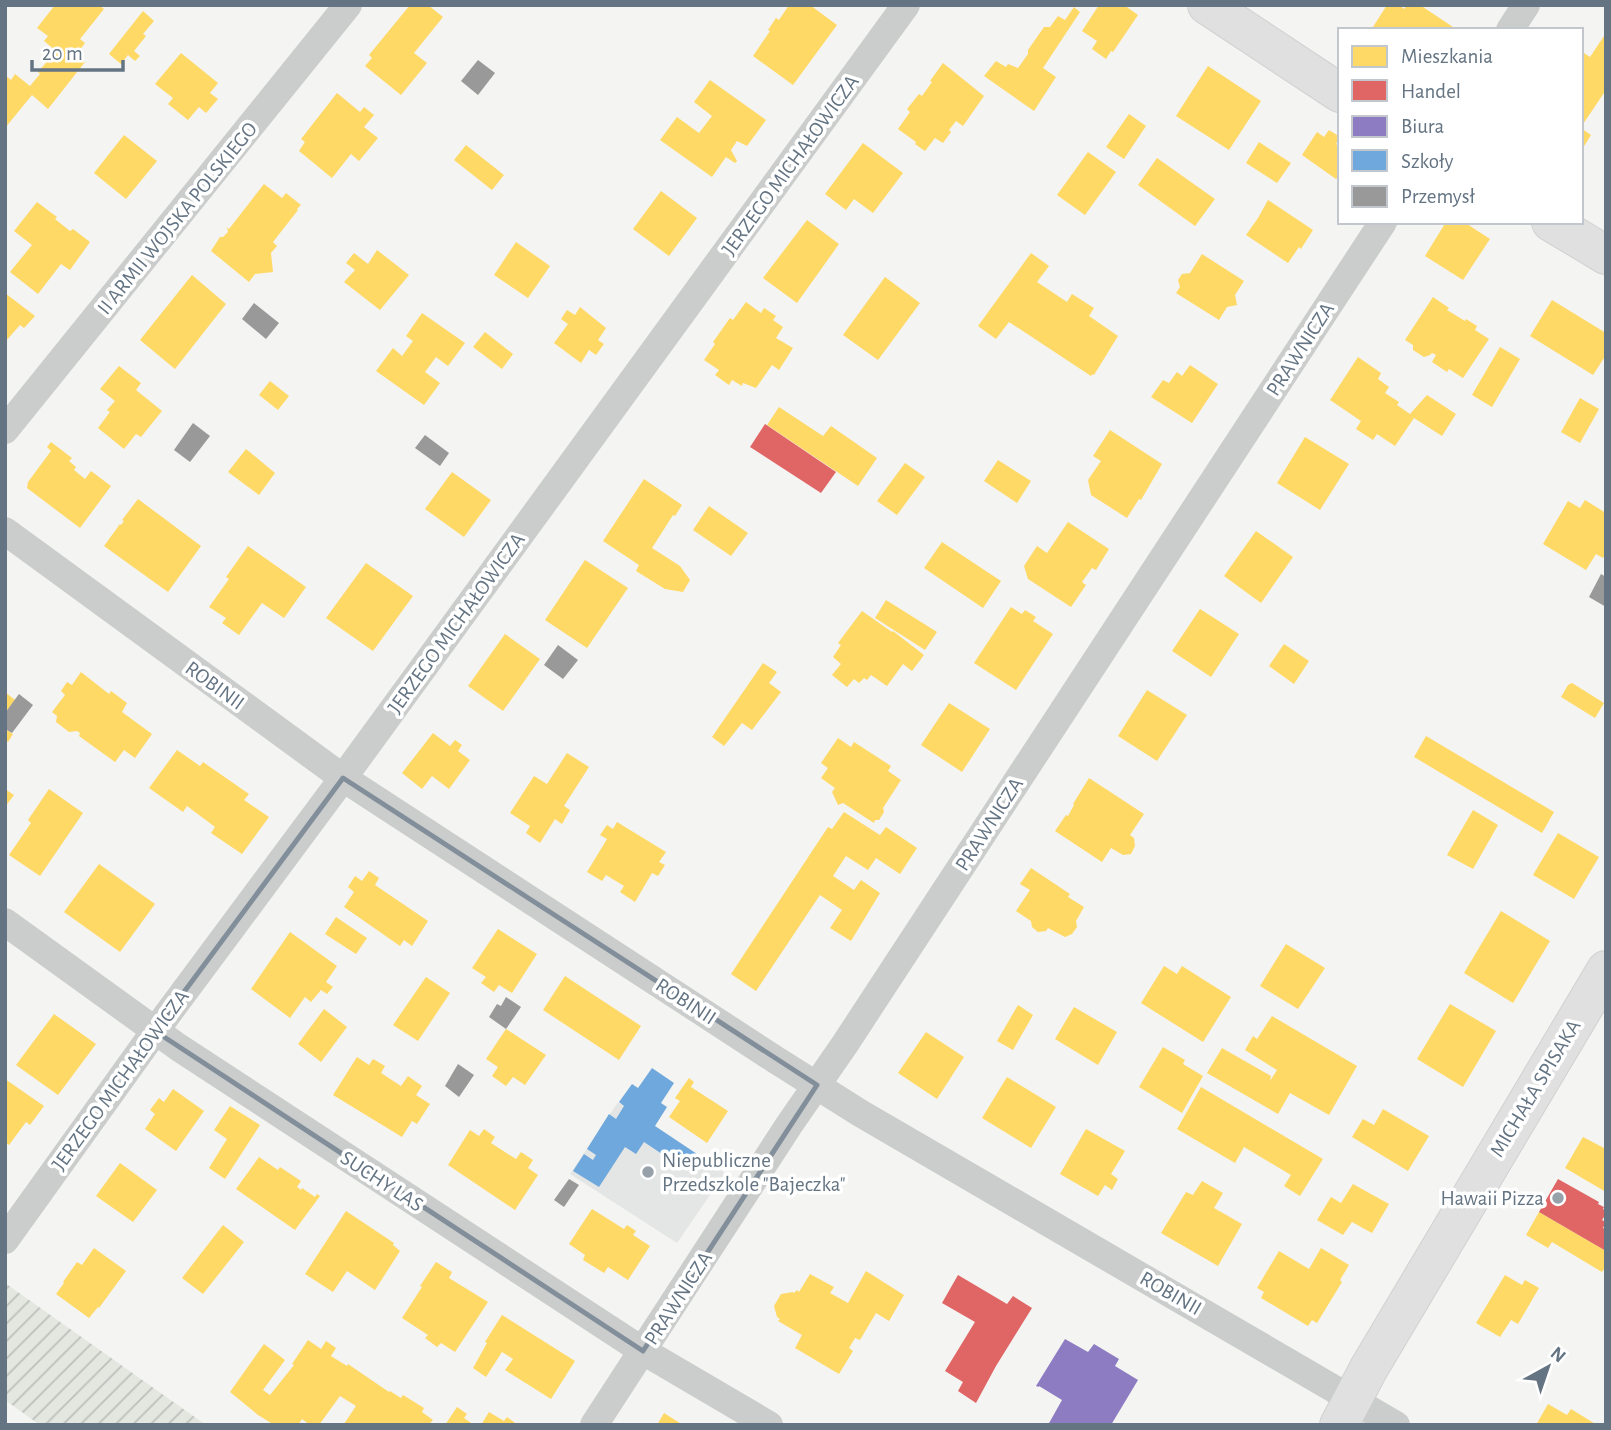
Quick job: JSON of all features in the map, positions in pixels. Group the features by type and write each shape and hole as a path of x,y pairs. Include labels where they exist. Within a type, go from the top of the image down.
{"street":[{"name":"II ARMII WOJSKA POLSKIEGO","path":"5,430 348,5"},
{"name":"JERZEGO MICHAŁOWICZA","path":"5,1240 906,5"},
{"path":"1207,5 1338,92"},
{"path":"1511,28 1526,5"},
{"name":"PRAWNICZA","path":"594,1425 1382,224"},
{"path":"1554,224 1606,255"},
{"name":"ROBINII","path":"5,531 343,778 817,1085 1346,1412 1396,1425"},
{"name":"SUCHY LAS","path":"5,922 155,1031 643,1351 769,1425"},
{"name":"MICHAŁA SPISAKA","path":"1346,1412 1376,1356 1606,970"}],"highlighted area":[{"path":"343,778 817,1085 643,1351 155,1031"}],"shaded area":[{"name":"Niepubliczne Przedszkole \"Bajeczka\"","path":"618,1102 725,1173 677,1243 570,1174"},
{"path":"5,1283 206,1425 40,1425 5,1400"}],"building: Mieszkania":[{"path":"55,5 99,5 104,9 80,39 85,43 76,55 85,62 48,109 32,95 5,128 5,75 11,80 15,74 30,86 40,74 38,72 56,51 44,41 48,36 37,28"},
{"path":"410,5 428,5 443,17 414,53 427,63 401,95 365,66 372,58 369,55"},
{"path":"789,5 810,5 837,25 793,85 753,56 776,18 779,20"},
{"path":"1099,5 1124,5 1138,15 1106,59 1092,49 1097,41 1082,31"},
{"path":"1387,5 1399,5 1404,9 1407,5 1420,5 1453,27 1452,28 1372,28"},
{"path":"1074,7 1080,12 1043,68 1056,77 1034,111 984,76 996,61 1006,67 1008,64 1018,68 1044,27 1050,27 1058,16 1065,20"},
{"path":"143,11 154,21 134,51 140,56 135,61 128,55 121,64 109,54"},
{"path":"1606,33 1606,90 1583,124 1583,52 1590,57"},
{"path":"181,53 218,83 210,93 218,99 206,113 199,107 188,120 168,104 173,98 155,84"},
{"path":"943,63 984,96 963,126 956,121 943,143 935,138 925,151 898,129 910,112 907,109 919,94 922,96"},
{"path":"1208,66 1261,101 1229,150 1176,116"},
{"path":"710,80 766,120 747,146 737,141 731,150 737,161 735,163 726,157 712,177 660,140 677,117 699,133 712,116 694,102"},
{"path":"337,93 360,112 364,107 374,115 364,127 378,138 359,161 351,154 332,178 299,151 305,142 301,139"},
{"path":"1129,114 1146,126 1124,159 1106,147"},
{"path":"1583,129 1591,135 1583,148"},
{"path":"1329,130 1338,136 1336,179 1302,155 1317,132 1324,137"},
{"path":"124,135 157,161 126,199 94,173"},
{"path":"1259,142 1291,163 1277,183 1246,163"},
{"path":"863,143 903,173 873,213 854,199 846,210 825,194"},
{"path":"466,145 504,175 492,190 454,160"},
{"path":"1088,152 1116,172 1085,215 1057,195"},
{"path":"1157,158 1215,199 1195,226 1138,185"},
{"path":"264,184 282,198 286,193 301,205 273,242 277,246 271,253 273,272 255,274 249,282 211,251 220,237 228,232 227,227 229,229"},
{"path":"661,191 697,218 669,256 633,229"},
{"path":"1268,200 1313,230 1288,263 1246,235"},
{"path":"37,202 70,231 73,229 90,242 70,270 61,264 38,294 10,272 32,245 14,231"},
{"path":"807,220 839,244 797,303 763,278"},
{"path":"1445,224 1467,224 1490,239 1463,280 1425,256"},
{"path":"516,242 550,266 528,298 494,275"},
{"path":"377,250 409,275 380,310 344,282 355,270 346,263 354,253 368,264"},
{"path":"1031,253 1049,266 1037,282 1067,302 1072,294 1094,308 1089,316 1118,336 1094,375 1091,376 1009,322 996,339 978,326"},
{"path":"1202,254 1244,281 1235,295 1237,305 1227,307 1219,320 1176,293 1182,274 1190,273"},
{"path":"192,275 226,304 175,369 140,340"},
{"path":"885,277 920,303 878,360 843,335"},
{"path":"5,293 35,316 24,328 20,325 5,342"},
{"path":"1433,297 1449,308 1447,310 1477,326 1475,330 1489,339 1463,378 1432,362 1436,355 1432,353 1424,357 1413,350 1413,345 1405,340"},
{"path":"1552,300 1606,333 1606,355 1593,375 1530,336"},
{"path":"746,302 761,313 764,308 776,316 773,320 783,327 776,338 793,348 779,370 772,365 756,388 743,383 742,386 732,380 729,385 715,375 719,370 704,360 730,318 733,320"},
{"path":"580,307 606,328 598,340 604,344 596,355 589,350 581,363 554,343 568,324 561,319 567,310 575,315"},
{"path":"422,313 465,343 448,366 436,357 425,372 440,383 424,405 376,371 393,348 402,356 413,341 406,336"},
{"path":"485,332 513,354 502,369 473,347"},
{"path":"1500,347 1520,359 1492,407 1472,395"},
{"path":"1358,357 1381,373 1378,379 1389,387 1385,393 1399,402 1397,405 1410,414 1427,395 1456,414 1442,436 1414,418 1395,446 1377,434 1373,440 1356,429 1361,421 1330,400"},
{"path":"1190,365 1218,384 1192,423 1151,397 1163,380 1169,383 1177,372 1182,376"},
{"path":"119,366 141,383 136,390 162,411 141,437 136,434 124,449 98,428 115,401 100,389"},
{"path":"270,381 289,396 278,410 259,395"},
{"path":"1580,398 1599,409 1580,443 1561,432"},
{"path":"779,407 823,436 831,426 877,458 858,486 767,425"},
{"path":"1110,430 1162,464 1127,518 1091,495 1088,480 1101,461 1093,456"},
{"path":"1305,437 1349,464 1320,510 1277,483"},
{"path":"51,442 72,458 69,461 76,467 74,470 85,479 91,471 111,486 80,528 27,488 28,482 51,451 47,447"},
{"path":"246,449 275,473 259,495 228,472"},
{"path":"998,460 1031,481 1017,503 984,481"},
{"path":"905,463 925,477 897,515 877,501"},
{"path":"452,472 491,500 464,537 425,509"},
{"path":"644,479 682,505 652,548 680,566 690,580 683,592 665,589 636,571 639,565 603,541"},
{"path":"138,499 201,546 168,592 104,546"},
{"path":"1585,500 1606,513 1606,553 1603,558 1596,554 1586,570 1543,544 1568,501 1580,508"},
{"path":"709,506 748,533 731,556 693,530"},
{"path":"1068,522 1109,549 1096,570 1092,568 1082,582 1086,585 1071,607 1028,579 1024,566 1037,546 1047,553"},
{"path":"1256,531 1293,557 1261,603 1224,576"},
{"path":"942,542 1001,581 983,608 924,568"},
{"path":"248,546 306,587 284,618 262,603 239,635 222,623 226,618 209,607"},
{"path":"585,560 628,588 587,648 545,620"},
{"path":"366,563 413,596 373,651 326,618"},
{"path":"886,600 937,632 925,650 875,618"},
{"path":"1011,607 1022,614 1025,610 1036,617 1033,621 1053,634 1016,690 974,663"},
{"path":"1200,609 1239,634 1211,677 1172,651"},
{"path":"862,611 924,655 912,671 903,664 887,686 871,675 859,683 854,679 847,687 832,675 841,664 833,657 841,645 838,643"},
{"path":"505,634 540,659 503,711 468,686"},
{"path":"1284,644 1309,661 1294,684 1269,666"},
{"path":"763,663 777,672 769,683 781,692 752,730 742,723 724,746 712,737"},
{"path":"81,672 109,694 111,691 127,703 122,712 152,734 135,758 124,750 115,762 79,736 80,733 69,732 56,722 57,716 52,712 65,695 61,691 67,682 72,685"},
{"path":"1572,683 1604,703 1595,718 1561,697"},
{"path":"1147,690 1187,715 1157,761 1118,736"},
{"path":"5,692 15,700 5,713"},
{"path":"949,703 990,729 962,772 921,745"},
{"path":"5,729 13,734 8,742 5,740"},
{"path":"433,733 450,746 455,740 462,745 458,751 470,760 449,789 432,776 422,789 402,773"},
{"path":"1426,736 1554,812 1542,833 1414,757"},
{"path":"838,738 851,747 854,742 891,766 888,771 901,780 883,808 884,812 879,820 874,823 843,803 838,805 832,792 835,788 821,778 828,768 821,763"},
{"path":"177,750 200,766 203,762 249,794 244,800 269,817 242,854 211,833 215,827 187,806 183,812 149,788"},
{"path":"567,753 589,767 564,806 570,810 562,824 555,819 540,843 526,833 530,826 510,813 534,776 547,784"},
{"path":"1089,778 1144,814 1130,835 1134,838 1135,846 1131,854 1123,855 1111,848 1102,862 1055,831 1066,815 1068,816"},
{"path":"5,789 14,795 5,807"},
{"path":"49,789 83,813 40,876 9,855 31,823 28,820"},
{"path":"1473,810 1498,825 1473,869 1447,855"},
{"path":"844,812 880,835 886,827 917,848 900,874 876,858 868,870 846,856 833,876 854,890 861,880 880,893 851,941 830,928 842,910 820,895 756,991 731,974 828,827 832,829"},
{"path":"617,822 666,852 659,862 665,865 658,876 652,873 635,902 620,892 624,886 606,875 602,881 587,872 607,839 600,835 607,825 613,829"},
{"path":"1558,833 1599,857 1574,899 1533,875"},
{"path":"99,864 155,904 120,952 64,912"},
{"path":"1031,868 1070,894 1068,897 1084,907 1072,934 1065,937 1048,928 1038,932 1032,927 1031,921 1016,911 1030,890 1020,884"},
{"path":"369,871 379,878 375,885 428,921 412,946 404,940 400,946 344,907 354,892 348,887 355,876 362,881"},
{"path":"1501,911 1550,941 1513,1003 1464,973"},
{"path":"336,917 367,938 356,954 325,934"},
{"path":"498,929 537,954 512,993 499,985 494,992 481,983 486,977 472,968"},
{"path":"290,932 337,966 326,982 333,987 327,994 321,990 311,1002 305,997 290,1018 251,989"},
{"path":"1286,944 1325,968 1298,1009 1260,986"},
{"path":"1164,966 1177,974 1182,966 1231,997 1203,1042 1141,1003"},
{"path":"565,976 641,1026 619,1060 543,1010"},
{"path":"426,977 450,993 418,1041 393,1025"},
{"path":"1450,1004 1496,1031 1463,1087 1417,1059"},
{"path":"1018,1005 1033,1015 1013,1050 997,1041"},
{"path":"1074,1007 1117,1032 1098,1065 1055,1039"},
{"path":"324,1009 347,1027 321,1062 298,1044"},
{"path":"54,1014 96,1044 58,1095 16,1065"},
{"path":"1272,1016 1357,1066 1329,1115 1290,1093 1278,1114 1207,1073 1222,1048 1271,1076 1270,1081 1277,1070 1245,1050 1253,1036 1257,1039"},
{"path":"506,1029 546,1055 525,1085 513,1077 506,1086 492,1076 498,1067 486,1059"},
{"path":"926,1032 964,1057 937,1099 898,1073"},
{"path":"1163,1047 1185,1060 1183,1064 1203,1076 1182,1113 1139,1087"},
{"path":"357,1057 369,1065 373,1059 385,1066 381,1073 401,1086 408,1076 422,1086 416,1095 430,1104 417,1124 412,1121 402,1137 333,1095"},
{"path":"1007,1077 1056,1107 1031,1148 982,1118"},
{"path":"689,1078 694,1082 691,1087 728,1111 707,1143 669,1117 680,1101 675,1098"},
{"path":"5,1079 44,1106 30,1125 26,1122 9,1145 5,1142"},
{"path":"1201,1087 1323,1159 1300,1196 1284,1186 1291,1175 1244,1147 1235,1163 1177,1129"},
{"path":"173,1089 204,1111 176,1151 145,1129 155,1114 150,1110 159,1098 164,1102"},
{"path":"230,1106 260,1125 225,1179 209,1168 227,1139 214,1130"},
{"path":"1383,1109 1429,1136 1408,1171 1352,1137 1363,1119 1374,1125"},
{"path":"484,1129 495,1137 491,1143 516,1159 521,1152 533,1160 528,1168 538,1175 515,1210 448,1165 470,1130 479,1136"},
{"path":"1086,1129 1125,1151 1111,1174 1118,1179 1112,1190 1105,1185 1098,1196 1060,1174"},
{"path":"1583,1137 1606,1149 1606,1192 1565,1168"},
{"path":"259,1157 301,1181 297,1187 301,1190 302,1188 315,1197 317,1194 320,1196 295,1230 236,1189"},
{"path":"120,1163 157,1190 133,1222 96,1196"},
{"path":"1202,1181 1223,1193 1214,1208 1242,1224 1218,1266 1161,1233 1186,1192 1193,1195"},
{"path":"1353,1184 1389,1204 1372,1233 1352,1222 1343,1235 1317,1220 1331,1197 1341,1203"},
{"path":"592,1209 624,1229 627,1225 636,1231 633,1235 650,1246 628,1280 608,1267 604,1273 583,1260 585,1255 569,1244"},
{"path":"346,1211 394,1243 400,1251 375,1290 347,1271 333,1292 305,1274"},
{"path":"1539,1212 1606,1251 1606,1266 1602,1272 1552,1242 1548,1248 1526,1235"},
{"path":"223,1225 244,1242 203,1294 182,1278"},
{"path":"94,1248 126,1271 89,1318 56,1294 77,1262 82,1265"},
{"path":"1321,1248 1349,1265 1317,1323 1312,1320 1308,1326 1261,1298 1264,1292 1257,1288 1279,1251 1309,1269"},
{"path":"436,1262 452,1272 449,1278 488,1302 455,1352 441,1343 437,1347 425,1338 428,1335 402,1318"},
{"path":"866,1271 904,1295 889,1321 876,1313 860,1340 855,1338 849,1348 853,1351 839,1374 795,1348 802,1335 778,1321 780,1319 774,1306 781,1294 794,1293 797,1290 799,1292 810,1274 834,1287 830,1293 848,1303"},
{"path":"1505,1275 1522,1285 1525,1280 1539,1288 1518,1324 1511,1320 1500,1337 1476,1323"},
{"path":"502,1315 575,1361 551,1399 505,1370 513,1359 502,1352 486,1377 473,1368"},
{"path":"308,1340 321,1349 326,1341 336,1348 331,1356 347,1366 348,1364 389,1392 401,1398 403,1395 424,1408 422,1412 433,1420 430,1423 433,1425 345,1425 356,1406 340,1396 319,1425 310,1425 302,1419 298,1425 270,1425 271,1423 230,1392 264,1344 285,1360 263,1390 270,1395 294,1365 292,1364"},
{"path":"1548,1404 1567,1415 1571,1409 1597,1425 1536,1425"},
{"path":"457,1407 467,1414 464,1418 474,1425 445,1425"},
{"path":"489,1412 504,1421 507,1417 518,1425 481,1425"},
{"path":"664,1413 683,1425 657,1425"}],"building: Handel":[{"path":"765,424 836,472 821,493 750,447"},
{"path":"1558,1179 1604,1207 1606,1214 1602,1220 1606,1222 1603,1228 1606,1230 1606,1251 1539,1212"},
{"path":"958,1275 1007,1304 1013,1296 1032,1308 976,1403 958,1391 963,1382 945,1371 975,1322 942,1303"}],"building: Biura":[{"path":"1065,1339 1088,1352 1094,1344 1119,1359 1115,1366 1138,1380 1111,1425 1048,1425 1062,1400 1036,1386"}],"building: Szkoły":[{"path":"652,1068 674,1083 661,1103 667,1107 655,1126 697,1154 686,1170 644,1142 636,1154 625,1147 599,1187 573,1171 584,1154 593,1160 596,1155 587,1149 609,1114 616,1119 624,1106 619,1102 632,1084 638,1088"}],"building: Przemysł":[{"path":"478,60 495,73 478,95 461,81"},
{"path":"254,303 279,323 266,339 242,319"},
{"path":"193,423 210,436 190,462 174,450"},
{"path":"425,435 449,453 440,466 415,448"},
{"path":"1601,574 1606,577 1606,607 1589,597"},
{"path":"558,645 578,660 563,679 544,665"},
{"path":"19,694 33,705 12,733 5,729 5,713"},
{"path":"506,997 521,1007 506,1029 489,1017 497,1004 501,1006"},
{"path":"458,1064 474,1075 459,1097 445,1086"},
{"path":"569,1179 579,1185 564,1207 554,1200"}],"place":[{"name":"Niepubliczne Przedszkole \"Bajeczka\"","path":"648,1172"},
{"name":"Hawaii Pizza","path":"1558,1198"}]}
